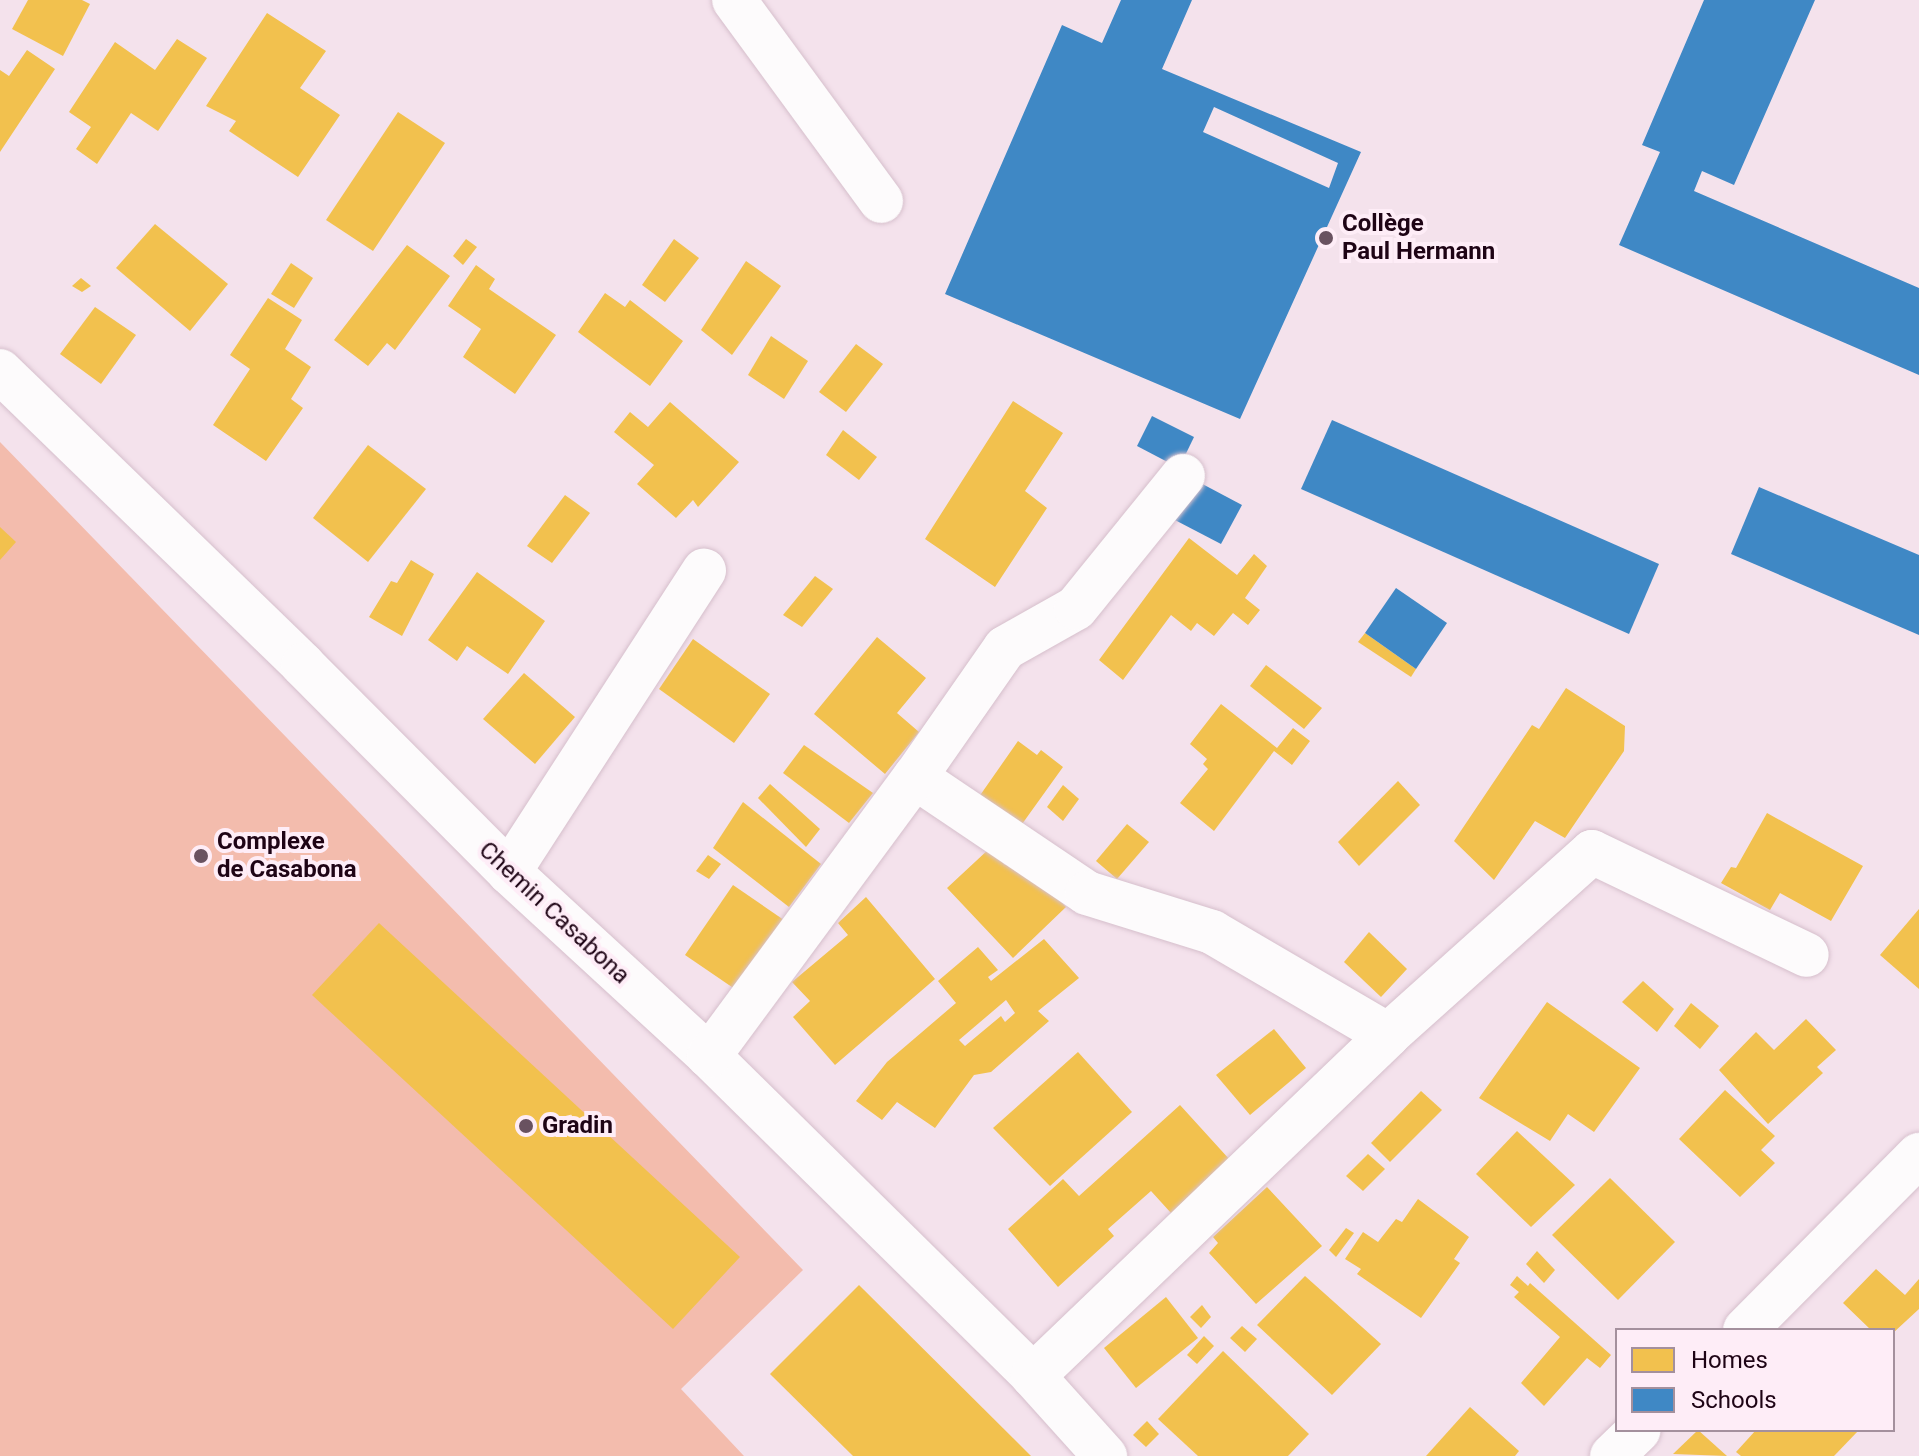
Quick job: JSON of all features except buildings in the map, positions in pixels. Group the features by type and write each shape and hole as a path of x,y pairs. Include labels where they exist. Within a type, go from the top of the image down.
{"street":[{"path":"734,0 881,201"},
{"name":"Chemin Casabona","path":"0,371 303,665 509,872 709,1056 1033,1376 1105,1456"},
{"path":"709,1056 915,777 1005,648 1076,608 1183,476"},
{"path":"509,872 704,571"},
{"path":"915,777 1087,893 1212,932 1388,1035"},
{"path":"1033,1376 1388,1035 1592,852 1807,955"},
{"path":"1747,1328 1919,1155"},
{"path":"1612,1456 1637,1432"}],"shaded area":[{"name":"Complexe de Casabona","path":"0,442 803,1270 681,1389 744,1456 0,1456"}],"place":[{"name":"Collège Paul Hermann","path":"1326,238"},
{"name":"Complexe de Casabona","path":"201,856"},
{"name":"Gradin","path":"526,1126"}]}
